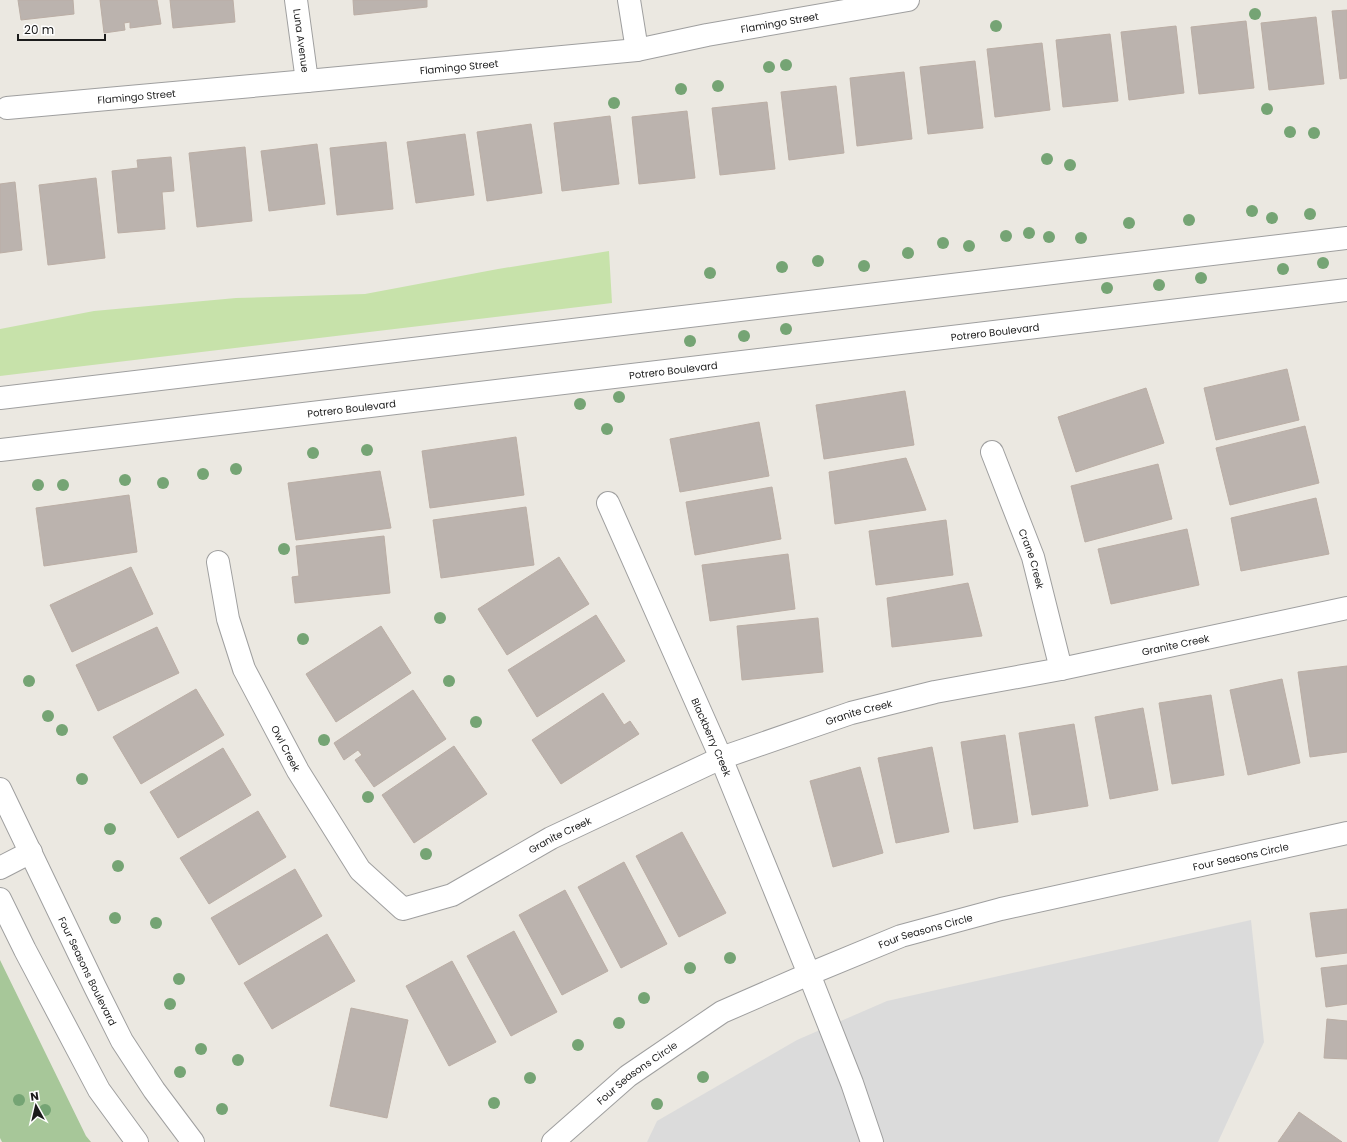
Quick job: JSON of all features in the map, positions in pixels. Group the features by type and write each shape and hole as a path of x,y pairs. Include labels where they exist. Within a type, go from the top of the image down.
{"street":[{"name":"Luna Avenue","path":"296,0 307,81"},
{"path":"629,0 637,50"},
{"name":"Flamingo Street","path":"7,108 637,50 706,35 908,0"},
{"path":"0,398 1347,238"},
{"name":"Potrero Boulevard","path":"0,450 1347,290"},
{"name":"Crane Creek","path":"992,452 1033,557 1061,669"},
{"name":"Blackberry Creek","path":"608,503 721,758 852,1083 872,1142"},
{"name":"Owl Creek","path":"218,562 228,620 244,669 298,770 360,870 402,909"},
{"name":"Granite Creek","path":"402,909 452,895 551,838 721,758 851,713 935,692 1061,669 1347,608"},
{"name":"Four Seasons Boulevard","path":"0,789 122,1040 154,1090 193,1142"},
{"name":"Four Seasons Circle","path":"553,1142 628,1076 722,1012 901,936 1002,909 1347,833"},
{"path":"0,868 31,852"},
{"path":"0,899 25,950 99,1090 136,1142"}],"green space":[{"path":"609,251 612,303 0,376 0,329 94,311 236,298 365,294 498,269"},
{"path":"0,960 86,1136 91,1142 2,1142 0,1138"}],"shaded area":[{"path":"1251,920 1264,1042 1218,1142 647,1142 657,1121 797,1040 887,1001"}],"building":[{"path":"18,0 73,0 74,14 21,20"},
{"path":"100,0 157,0 161,24 130,28 130,22 124,23 125,30 104,33"},
{"path":"170,0 233,0 235,22 173,28"},
{"path":"353,0 427,0 427,7 354,15"},
{"path":"1347,10 1347,78 1340,79 1332,11"},
{"path":"1316,17 1324,84 1269,90 1261,23"},
{"path":"1246,21 1254,88 1199,94 1191,27"},
{"path":"1176,26 1184,93 1129,100 1121,32"},
{"path":"1110,34 1118,101 1063,107 1056,40"},
{"path":"1042,43 1050,110 995,117 987,49"},
{"path":"975,61 983,128 928,134 920,67"},
{"path":"904,72 912,139 857,146 850,78"},
{"path":"836,86 844,153 789,160 781,92"},
{"path":"767,102 775,169 720,175 712,108"},
{"path":"687,111 695,178 639,184 632,117"},
{"path":"610,116 619,184 562,191 554,123"},
{"path":"531,124 542,193 487,201 477,132"},
{"path":"465,134 474,195 416,203 407,142"},
{"path":"386,142 393,209 337,215 330,148"},
{"path":"317,144 325,204 269,211 261,151"},
{"path":"245,147 252,221 197,227 189,153"},
{"path":"171,157 174,191 162,192 165,229 118,233 112,171 138,168 137,160"},
{"path":"96,178 105,258 48,265 39,185"},
{"path":"15,182 22,250 0,253 0,184"},
{"path":"1287,369 1299,420 1216,440 1204,388"},
{"path":"1146,388 1164,443 1076,472 1058,417"},
{"path":"905,391 914,445 824,459 816,405"},
{"path":"759,422 769,476 680,492 670,439"},
{"path":"1305,426 1319,483 1230,505 1216,448"},
{"path":"516,437 524,495 430,508 422,451"},
{"path":"906,458 926,510 835,524 829,472"},
{"path":"1158,464 1172,519 1085,542 1071,486"},
{"path":"380,471 391,528 296,540 288,483"},
{"path":"772,487 781,539 695,555 686,502"},
{"path":"129,495 137,552 44,566 36,508"},
{"path":"1316,498 1329,554 1241,571 1231,518"},
{"path":"526,507 534,565 441,578 433,520"},
{"path":"946,520 953,575 876,585 869,531"},
{"path":"1187,529 1199,585 1111,604 1098,549"},
{"path":"384,536 390,593 295,603 292,577 299,576 296,546"},
{"path":"788,554 795,609 710,621 702,565"},
{"path":"559,557 589,604 507,655 478,609"},
{"path":"131,567 153,614 72,652 50,605"},
{"path":"968,583 982,636 892,647 887,598"},
{"path":"596,615 625,661 537,717 508,670"},
{"path":"818,618 823,672 742,680 737,626"},
{"path":"381,626 411,673 336,722 306,674"},
{"path":"157,627 179,673 98,711 76,665"},
{"path":"1347,666 1347,752 1310,757 1298,672"},
{"path":"1282,679 1300,763 1248,775 1230,690"},
{"path":"196,689 224,735 141,784 113,737"},
{"path":"413,690 446,739 374,787 355,760 362,755 358,750 344,760 334,743"},
{"path":"603,693 624,725 630,721 639,734 561,784 532,740"},
{"path":"1211,695 1224,775 1172,784 1159,703"},
{"path":"1143,708 1158,790 1110,799 1095,717"},
{"path":"1074,724 1088,806 1032,815 1019,733"},
{"path":"1005,735 1018,822 974,829 961,742"},
{"path":"454,746 487,794 414,843 382,795"},
{"path":"932,747 949,832 896,843 878,758"},
{"path":"223,748 251,795 178,838 150,792"},
{"path":"860,767 883,853 833,867 810,781"},
{"path":"258,811 286,857 209,904 180,858"},
{"path":"682,832 726,913 679,937 636,856"},
{"path":"624,862 667,944 621,968 578,887"},
{"path":"295,869 322,916 239,965 211,918"},
{"path":"565,890 608,971 562,995 519,915"},
{"path":"1347,909 1347,953 1316,957 1310,913"},
{"path":"514,931 557,1012 511,1036 467,956"},
{"path":"327,934 355,981 272,1029 244,983"},
{"path":"452,961 496,1042 449,1066 406,986"},
{"path":"1347,965 1347,1004 1326,1007 1321,968"},
{"path":"351,1008 408,1020 387,1118 330,1106"},
{"path":"1327,1019 1347,1021 1347,1059 1324,1058"},
{"path":"1299,1112 1342,1142 1278,1142"}]}
